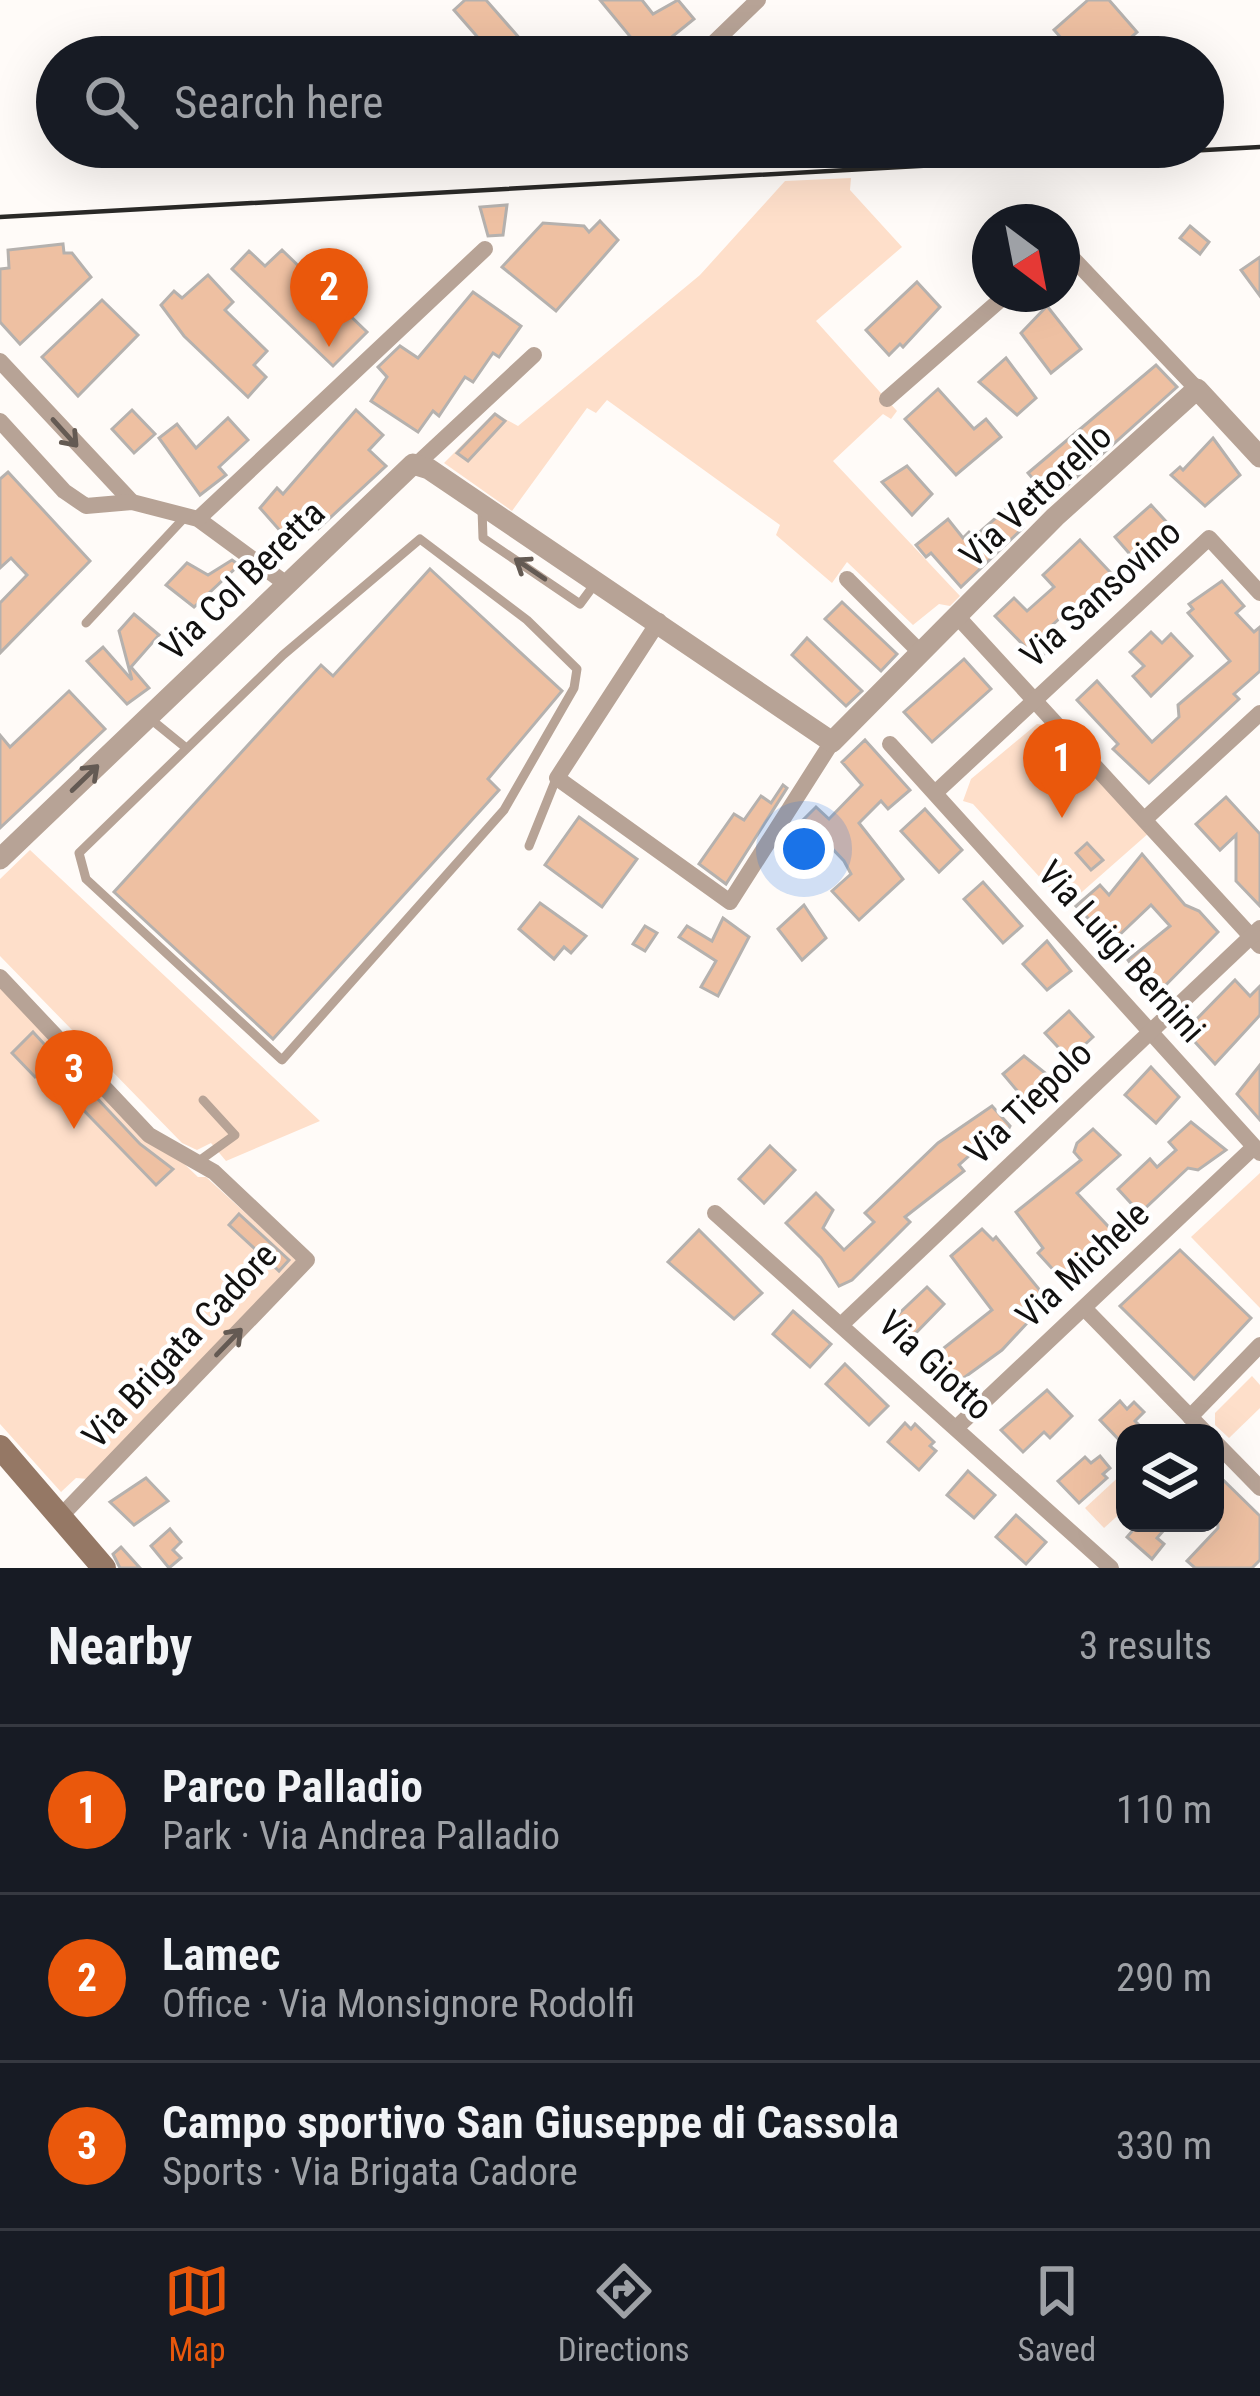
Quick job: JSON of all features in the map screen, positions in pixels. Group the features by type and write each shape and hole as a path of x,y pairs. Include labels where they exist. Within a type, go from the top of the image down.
{"main road":[{"path":"0,1447 104,1568"}],"street":[{"path":"721,36 758,0"},
{"path":"192,518 484,249"},
{"path":"1080,266 1260,457"},
{"path":"887,399 986,312"},
{"name":"Via Col Beretta","path":"0,859 405,468 418,463 534,355"},
{"path":"0,362 132,502"},
{"name":"Via Vettorello","path":"556,778 730,902 832,742 956,614 1198,389"},
{"path":"0,421 64,491 86,506 132,502 192,518 286,584"},
{"path":"418,463 832,742"},
{"name":"Via Sansovino","path":"1034,699 1209,538 1260,593"},
{"path":"847,579 920,652"},
{"path":"956,614 1257,937"},
{"path":"556,778 658,621"},
{"path":"935,793 1034,699"},
{"path":"1145,819 1260,713"},
{"name":"Via Luigi Bernini","path":"890,744 1257,1150"},
{"name":"Via Tiepolo","path":"842,1324 1150,1031 1257,937"},
{"name":"Via Brigata Cadore","path":"0,977 149,1135 214,1172 307,1260 60,1517"},
{"name":"Via Michele","path":"956,1428 1257,1150"},
{"name":"Via Giotto","path":"715,1213 1111,1568"},
{"path":"1084,1308 1197,1424"},
{"path":"1190,1417 1260,1346"},
{"path":"1224,1451 1260,1488"}],"lane":[{"path":"86,623 192,518"},
{"path":"420,539 527,620 578,669 574,688 504,810 282,1060 86,879 79,853 92,835 185,747 420,539"},
{"path":"148,717 185,747"},
{"path":"529,846 556,778"},
{"path":"195,1164 235,1135 202,1100"}],"shaded area":[{"path":"851,178 850,190 902,247 816,321 897,411 891,419 883,414 833,461 960,596 950,606 939,604 913,625 847,562 832,583 776,535 780,525 607,400 596,413 587,408 512,511 444,463 494,413 518,426 700,275 785,181"},
{"path":"1037,724 1051,726 1150,832 1066,906 973,804 963,801 971,779"},
{"path":"30,850 320,1121 226,1161 211,1143 197,1150 182,1143 0,956 0,879"},
{"path":"0,978 77,1062 198,1177 206,1177 304,1266 100,1480 76,1478 61,1492 0,1424"},
{"path":"1260,1173 1260,1308 1191,1237"},
{"path":"1252,1376 1260,1385 1260,1408 1229,1438 1224,1424 1215,1424 1215,1413"},
{"path":"1116,1479 1116,1517 1104,1528 1085,1508"}],"building":[{"path":"465,0 486,0 518,36 477,36 454,10"},
{"path":"600,0 642,0 653,14 678,0 694,19 673,36 630,36"},
{"path":"1088,0 1109,0 1137,32 1133,36 1059,36 1054,30"},
{"path":"507,205 503,235 488,236 480,207"},
{"path":"600,221 618,240 556,311 502,267 543,223 584,226 589,232"},
{"path":"1190,226 1209,242 1200,254 1180,238"},
{"path":"63,244 64,253 72,253 91,277 20,344 0,322 0,269 9,268 8,250"},
{"path":"282,250 367,332 333,366 232,269 249,251 265,266"},
{"path":"1260,257 1260,296 1241,270"},
{"path":"208,275 233,302 225,310 267,351 254,365 266,377 248,397 184,336 161,305 174,291 182,298"},
{"path":"917,282 940,307 903,347 900,344 889,355 866,330"},
{"path":"473,292 521,326 499,357 493,353 473,382 465,377 439,416 433,411 418,432 371,401 387,377 378,367 400,346 418,358"},
{"path":"102,300 138,335 78,396 42,357"},
{"path":"1041,312 1052,312 1081,349 1051,373 1021,333"},
{"path":"1006,358 1036,398 1017,415 979,382"},
{"path":"1156,365 1177,387 1051,500 1028,473"},
{"path":"938,389 974,429 986,419 1001,437 956,475 905,419"},
{"path":"132,410 155,434 134,453 112,429"},
{"path":"356,410 383,435 369,450 386,466 318,529 309,521 290,542 260,508 277,488 283,494"},
{"path":"495,414 505,421 468,461 457,453"},
{"path":"228,418 248,440 219,467 226,475 200,495 159,438 177,424 196,448"},
{"path":"1213,438 1240,475 1205,506 1171,475 1180,467 1183,470"},
{"path":"907,466 932,494 912,515 882,482"},
{"path":"8,472 90,561 0,653 0,603 27,575 11,558 0,568 0,479"},
{"path":"1151,505 1171,527 1135,560 1115,537"},
{"path":"1006,509 1023,528 961,587 931,553 926,557 916,545 948,519 963,538 969,532 974,537"},
{"path":"1080,540 1123,586 1085,621 1072,607 1048,629 1056,643 1038,660 995,616 1014,598 1027,611 1054,587 1043,575"},
{"path":"232,560 239,565 194,607 166,585 187,563 208,575"},
{"path":"430,569 562,691 488,779 499,790 273,1039 114,892 321,665 333,676"},
{"path":"1222,581 1244,606 1236,613 1254,632 1260,627 1260,671 1234,694 1239,699 1149,783 1113,749 1118,744 1077,700 1097,681 1152,742 1179,717 1178,705 1230,661 1188,613 1193,609 1189,604"},
{"path":"842,602 897,654 881,671 825,619"},
{"path":"134,614 159,635 131,667 149,688 127,704 87,661 103,647 132,680 119,631"},
{"path":"1151,632 1162,643 1171,634 1192,656 1151,696 1133,676 1144,666 1130,652"},
{"path":"807,638 862,691 846,706 792,655"},
{"path":"964,659 991,689 932,742 904,712"},
{"path":"69,691 105,729 0,828 0,735 10,747"},
{"path":"865,740 910,790 888,809 881,801 859,823 903,879 859,920 832,891 851,874 844,861 824,840 816,848 795,828 816,807 829,819 862,785 842,762"},
{"path":"783,785 787,788 726,884 699,864 734,814 744,820 761,796 771,803"},
{"path":"1226,797 1260,834 1260,906 1236,881 1236,835 1220,850 1196,824"},
{"path":"925,809 962,850 939,872 901,831"},
{"path":"579,817 637,859 602,907 545,865"},
{"path":"1087,843 1103,860 1091,870 1076,853"},
{"path":"1142,854 1185,905 1199,911 1218,932 1154,997 1128,960 1170,926 1151,905 1112,942 1076,906 1100,885 1109,895"},
{"path":"983,882 1022,926 1003,943 964,899"},
{"path":"540,903 586,936 571,953 564,947 554,959 519,929"},
{"path":"804,905 826,938 802,960 778,929"},
{"path":"723,918 749,937 718,996 701,987 716,961 679,937 687,926 712,941"},
{"path":"645,926 657,933 645,951 633,944"},
{"path":"1047,941 1071,971 1047,990 1023,964"},
{"path":"1235,980 1250,996 1260,986 1260,1015 1215,1064 1185,1031"},
{"path":"1069,1011 1093,1037 1069,1059 1045,1033"},
{"path":"33,1032 56,1057 35,1077 12,1053"},
{"path":"1024,1056 1060,1085 1039,1104 1031,1094 1025,1100 1003,1074"},
{"path":"1260,1065 1260,1120 1237,1094"},
{"path":"1151,1067 1179,1097 1156,1123 1125,1095"},
{"path":"79,1079 140,1144 173,1169 156,1185 66,1092"},
{"path":"992,1106 1010,1126 1006,1134 996,1144 992,1139 980,1146 959,1165 964,1171 905,1217 910,1222 852,1280 839,1286 821,1258 786,1223 816,1193 833,1210 823,1228 844,1250 874,1222 865,1213 938,1143"},
{"path":"1191,1122 1226,1150 1198,1170 1188,1168 1140,1213 1118,1189 1150,1159 1157,1167 1176,1150 1169,1142"},
{"path":"1093,1129 1120,1155 1077,1193 1120,1239 1069,1287 1038,1253 1043,1248 1016,1212 1081,1160 1074,1152 1077,1143"},
{"path":"770,1146 795,1170 764,1203 739,1179"},
{"path":"239,1214 289,1260 279,1271 229,1225"},
{"path":"982,1229 993,1240 996,1237 1043,1294 1022,1313 1029,1321 1002,1350 954,1385 930,1359 992,1310 951,1256"},
{"path":"699,1230 762,1293 734,1319 668,1262"},
{"path":"1180,1250 1251,1318 1194,1379 1120,1306"},
{"path":"927,1287 944,1304 909,1340 891,1321"},
{"path":"793,1311 831,1344 810,1367 773,1334"},
{"path":"845,1364 888,1406 869,1425 826,1384"},
{"path":"1047,1390 1072,1416 1050,1438 1044,1432 1023,1452 1001,1430"},
{"path":"1120,1401 1127,1409 1134,1402 1144,1412 1135,1421 1138,1424 1116,1424 1116,1437 1100,1420"},
{"path":"905,1423 911,1429 915,1424 934,1442 930,1446 936,1451 919,1470 888,1442"},
{"path":"1100,1456 1110,1468 1103,1474 1107,1478 1079,1503 1058,1481 1085,1457 1091,1463"},
{"path":"968,1471 995,1495 974,1518 947,1495"},
{"path":"146,1478 168,1501 134,1525 110,1502"},
{"path":"1224,1481 1260,1516 1260,1560 1252,1568 1195,1568 1187,1561 1214,1532 1224,1532"},
{"path":"1016,1515 1046,1542 1026,1564 996,1537"},
{"path":"170,1529 181,1542 173,1550 181,1558 169,1568 151,1546"},
{"path":"1131,1532 1162,1532 1157,1538 1164,1544 1152,1559 1127,1537"},
{"path":"121,1547 140,1568 120,1568 113,1554"}],"railway":[{"path":"1224,149 1260,147"},
{"path":"0,217 882,168"}],"place":[{"name":"Lamec","path":"329,347"},
{"name":"Parco Palladio","path":"1062,818"},
{"name":"Campo sportivo San Giuseppe di Cassola","path":"74,1129"}]}
